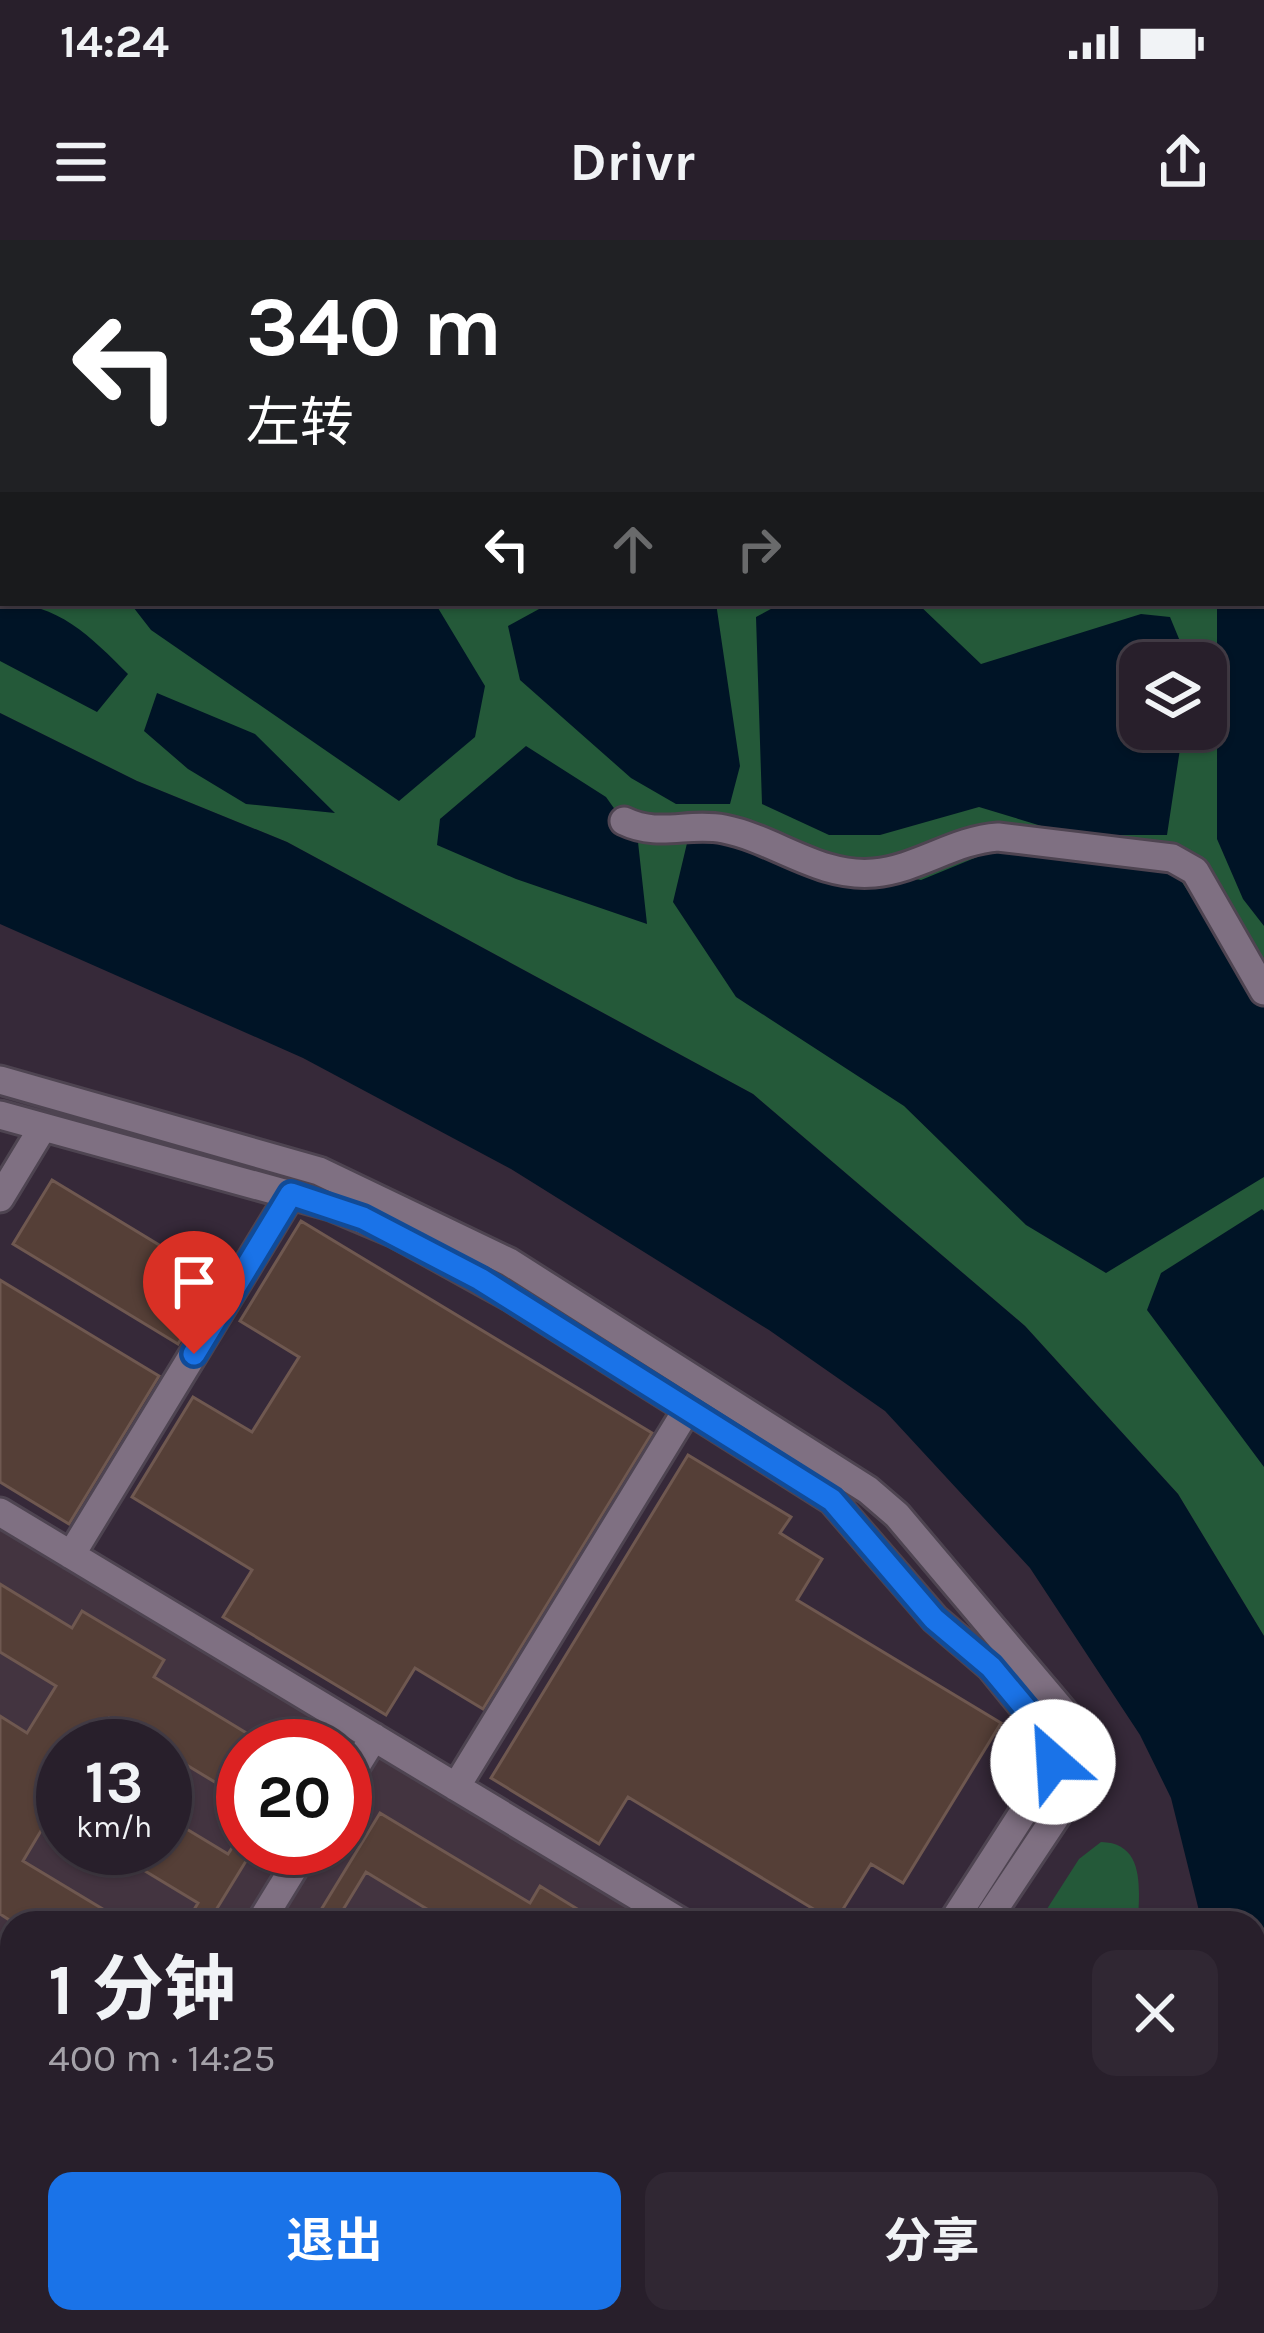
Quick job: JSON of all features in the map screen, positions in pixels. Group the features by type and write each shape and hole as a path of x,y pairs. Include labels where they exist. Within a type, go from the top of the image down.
{"lane":[{"path":"624,821 656,833 719,827 850,872 901,868 973,838 1172,858 1196,871 1264,991"},
{"path":"0,1080 354,1185 509,1262 842,1472 905,1525 1071,1721 1082,1754 1076,1788 993,1911"},
{"path":"0,1115 363,1218 436,1254 832,1500 917,1598 991,1667 1047,1734 1053,1750 1050,1771 960,1911"},
{"path":"0,1198 43,1127"},
{"path":"184,1165 191,1135"},
{"path":"216,1174 223,1144"},
{"path":"71,1555 291,1194"},
{"path":"457,1787 688,1408"},
{"path":"0,1512 662,1911"},
{"path":"876,1550 905,1525"},
{"path":"917,1598 946,1573"},
{"path":"267,1911 289,1875"}],"shaded area":[{"path":"0,1525 322,1719 216,1719 216,1875 372,1875 372,1749 641,1911 0,1911"}],"green space":[{"path":"0,606 1264,606 1264,1636 1178,1494 1025,1326 753,1094 287,842 137,781 0,713"},
{"path":"1101,1842 1126,1850 1137,1870 1138,1911 1046,1911 1079,1859"}],"water":[{"path":"0,606 30,606 72,624 128,674 97,712 0,661"},
{"path":"132,606 437,606 485,686 475,737 399,801 151,630"},
{"path":"545,606 716,606 740,766 730,804 676,804 631,778 520,680 508,626"},
{"path":"776,606 920,606 981,664 1141,614 1170,617 1180,642 1119,642 1119,750 1180,750 1167,835 1071,835 979,807 880,835 829,835 762,804 756,617"},
{"path":"1217,606 1264,606 1264,926 1243,899 1217,839 1217,750 1227,750 1227,642 1217,642"},
{"path":"157,693 255,734 335,813 246,804 188,769 144,731"},
{"path":"0,713 137,781 287,842 753,1094 1025,1326 1178,1494 1264,1636 1264,1911 1199,1911 1171,1798 1140,1735 1030,1568 885,1411 769,1330 511,1169 303,1058 0,924"},
{"path":"526,746 606,797 638,842 647,924 516,879 437,845 440,819"},
{"path":"688,839 769,845 842,867 921,880 982,855 1036,848 1170,864 1264,1006 1264,1177 1106,1273 1026,1225 904,1106 736,997 673,902"},
{"path":"1262,1209 1264,1467 1147,1310 1161,1273"}],"building":[{"path":"52,1180 217,1280 178,1344 13,1244"},
{"path":"301,1221 652,1433 483,1709 415,1668 386,1715 223,1617 252,1570 132,1497 193,1397 252,1432 299,1357 240,1321"},
{"path":"0,1280 159,1376 69,1524 0,1482"},
{"path":"688,1455 791,1517 780,1533 822,1559 797,1600 1001,1723 903,1883 871,1864 842,1911 817,1911 628,1797 599,1844 491,1778"},
{"path":"0,1584 72,1628 82,1611 164,1660 154,1677 223,1719 216,1719 216,1783 192,1768 192,1719 36,1719 36,1839 23,1861 36,1869 36,1875 46,1875 106,1911 0,1911 0,1716 27,1733 56,1686 0,1652"},
{"path":"380,1813 530,1903 540,1886 581,1911 430,1911 371,1875 372,1826"},
{"path":"192,1832 216,1847 216,1875 237,1875 215,1911 193,1911 198,1903 152,1875 192,1875"},
{"path":"342,1875 364,1875 342,1911 320,1911"}],"route":[{"path":"194,1354 291,1194 395,1233 511,1297 832,1500 934,1619 991,1667 1047,1734 1053,1762"}]}
